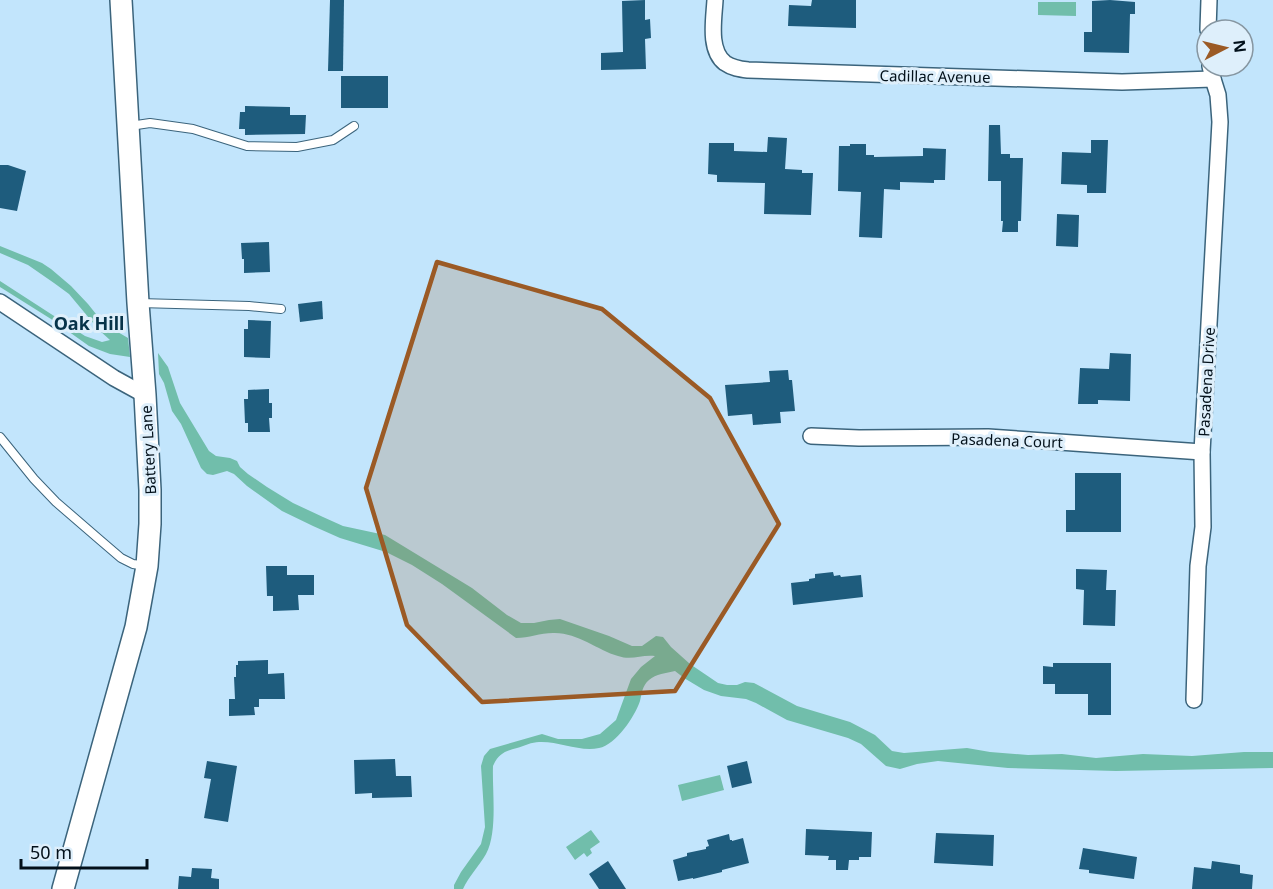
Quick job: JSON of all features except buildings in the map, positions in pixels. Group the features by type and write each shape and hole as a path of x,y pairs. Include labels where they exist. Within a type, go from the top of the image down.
{"main road":[{"name":"Battery Lane","path":"63,889 128,658 147,566 150,501 121,0"}],"street":[{"name":"Cadillac Avenue","path":"715,0 714,42 717,54 733,67 748,70 1122,82 1195,75"},
{"path":"1208,18 1209,0"},
{"name":"Pasadena Drive","path":"1194,700 1198,567 1203,527 1202,452 1220,122 1218,95 1213,78"},
{"path":"0,302 145,395"},
{"name":"Pasadena Court","path":"811,436 988,437 1202,452"}],"lane":[{"path":"128,126 150,123 193,129 247,146 297,147 333,140 354,126"},
{"path":"138,303 281,309"},
{"path":"0,437 34,479 100,540 121,558 133,564 147,566"}],"highlighted area":[{"path":"437,262 602,309 710,398 779,524 675,691 482,702 407,625 366,488"}],"shaded area":[{"path":"1038,2 1076,2 1076,16 1038,15"},
{"path":"0,246 42,263 71,286 104,324 128,338 130,357 110,354 89,346 0,287 0,281 85,336 102,342 110,340 69,294 28,265 0,253"},
{"path":"158,353 168,367 180,403 209,451 216,456 237,461 248,474 293,503 343,526 385,535 472,588 521,623 560,619 632,646 642,646 656,636 663,637 690,664 718,683 737,685 745,682 754,683 797,706 850,722 875,735 892,751 904,753 967,748 1028,755 1062,754 1096,758 1143,754 1192,756 1273,752 1273,768 1116,771 1008,768 938,761 900,769 886,766 861,744 848,738 787,720 746,699 721,696 704,690 675,671 658,675 647,682 638,707 629,722 612,742 605,746 584,749 536,742 502,754 493,766 493,823 490,845 463,889 454,889 461,872 481,844 485,827 481,766 484,756 490,749 542,734 558,739 582,739 600,734 616,720 631,679 655,656 623,657 562,633 516,638 412,565 386,552 340,538 282,511 234,474 227,471 213,475 207,474 201,468 181,424 172,411 159,374"},
{"path":"720,775 724,790 682,801 678,785"},
{"path":"591,830 600,842 590,849 592,853 587,857 584,853 575,860 566,847"}],"district":[{"name":"Oak Hill","path":"89,323"}]}
